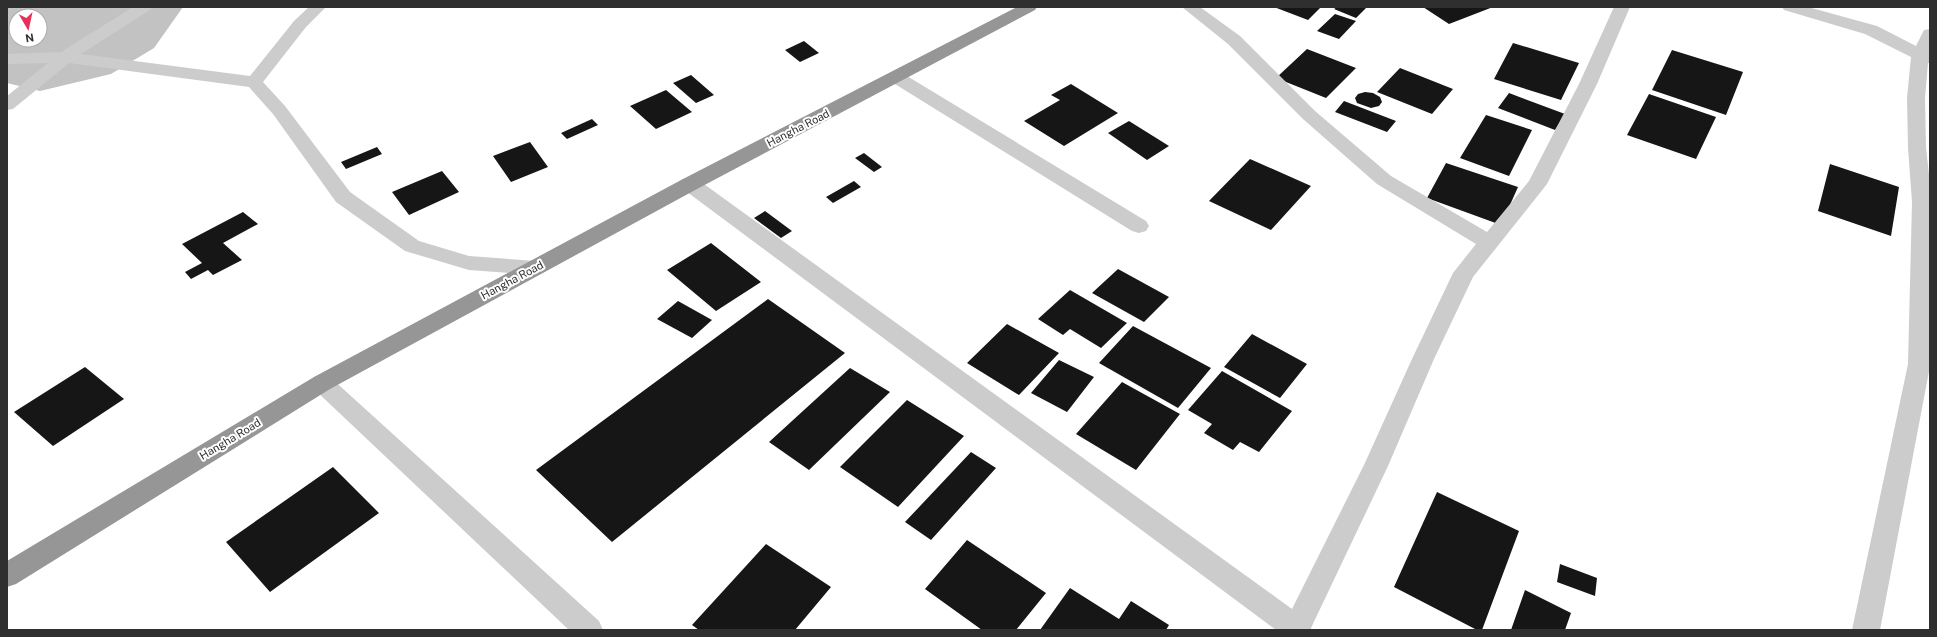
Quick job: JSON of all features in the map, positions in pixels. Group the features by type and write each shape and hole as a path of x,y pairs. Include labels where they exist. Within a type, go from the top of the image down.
{"highway":[{"name":"Hangha Road","path":"7,575 322,382 690,184 1030,7"}],"street":[{"path":"7,105 65,57 144,7"},
{"path":"254,82 300,24 318,7"},
{"path":"1190,7 1234,40 1309,115 1384,180 1451,222 1489,242"},
{"path":"690,184 1296,629 1376,466 1423,359 1464,273 1537,184 1588,84 1622,7"},
{"path":"1790,7 1871,30 1925,56"},
{"path":"1866,630 1919,364 1926,203 1917,148 1916,98 1930,34"},
{"path":"7,59 65,57 254,82 279,110 342,197 412,246 469,264 535,268"},
{"path":"896,77 1139,226"},
{"path":"322,382 589,630"}],"building":[{"path":"1274,7 1321,7 1308,20"},
{"path":"1337,7 1367,7 1356,18 1334,9"},
{"path":"1423,7 1493,7 1449,24"},
{"path":"1335,14 1356,21 1339,39 1317,31"},
{"path":"804,41 819,53 800,62 785,50"},
{"path":"1513,43 1579,63 1561,100 1494,79"},
{"path":"1307,49 1356,68 1326,98 1276,78"},
{"path":"1672,50 1743,72 1726,115 1652,90"},
{"path":"1400,68 1453,89 1432,114 1377,92"},
{"path":"691,75 714,95 696,103 673,83"},
{"path":"1071,84 1118,113 1064,146 1024,121 1060,100 1051,95"},
{"path":"666,90 692,112 656,129 630,106"},
{"path":"1365,92 1373,93 1380,97 1382,102 1379,106 1371,108 1357,103 1355,98 1358,94"},
{"path":"1509,93 1565,114 1555,130 1498,108"},
{"path":"1649,94 1716,117 1696,159 1627,135"},
{"path":"1344,101 1396,121 1387,132 1335,112"},
{"path":"1486,115 1532,130 1509,176 1460,158"},
{"path":"592,119 598,125 567,139 561,133"},
{"path":"1129,121 1169,146 1147,160 1108,133"},
{"path":"530,142 548,167 511,182 493,156"},
{"path":"377,147 382,154 346,169 341,162"},
{"path":"864,153 882,167 874,172 855,158"},
{"path":"1250,159 1311,186 1271,230 1209,201"},
{"path":"1446,163 1518,187 1501,225 1427,198"},
{"path":"1830,164 1899,187 1891,236 1818,211"},
{"path":"442,171 459,192 409,215 392,192"},
{"path":"854,181 861,187 833,203 826,197"},
{"path":"765,211 792,231 781,238 754,218"},
{"path":"243,212 258,224 223,243 242,260 213,275 208,270 191,279 185,272 202,263 182,244"},
{"path":"711,243 761,282 716,311 667,270"},
{"path":"1118,269 1169,297 1144,322 1092,293"},
{"path":"1070,290 1127,323 1101,348 1070,329 1063,335 1038,319"},
{"path":"768,299 845,353 612,542 536,470"},
{"path":"678,301 712,320 692,338 657,319"},
{"path":"1007,324 1059,353 1019,395 967,363"},
{"path":"1133,326 1211,368 1178,408 1099,363"},
{"path":"1252,334 1307,364 1280,398 1224,367"},
{"path":"1059,360 1094,377 1067,412 1031,393"},
{"path":"85,367 124,399 53,446 14,412"},
{"path":"850,368 890,392 809,470 769,442"},
{"path":"1222,371 1292,411 1259,452 1240,442 1233,450 1204,433 1212,424 1188,410"},
{"path":"1122,382 1180,414 1136,470 1076,434"},
{"path":"907,400 964,436 898,507 840,467"},
{"path":"971,452 996,468 931,540 905,522"},
{"path":"333,467 379,513 270,592 226,542"},
{"path":"1437,492 1519,531 1482,630 1477,630 1394,587"},
{"path":"967,540 1046,593 1016,630 982,630 925,589"},
{"path":"766,544 831,587 795,630 699,630 692,625"},
{"path":"1560,564 1597,578 1595,596 1557,582"},
{"path":"1070,588 1119,619 1131,601 1169,625 1166,630 1040,630"},
{"path":"1525,590 1571,613 1565,630 1511,630"}],"runway":[{"path":"48,27 85,7"}]}
